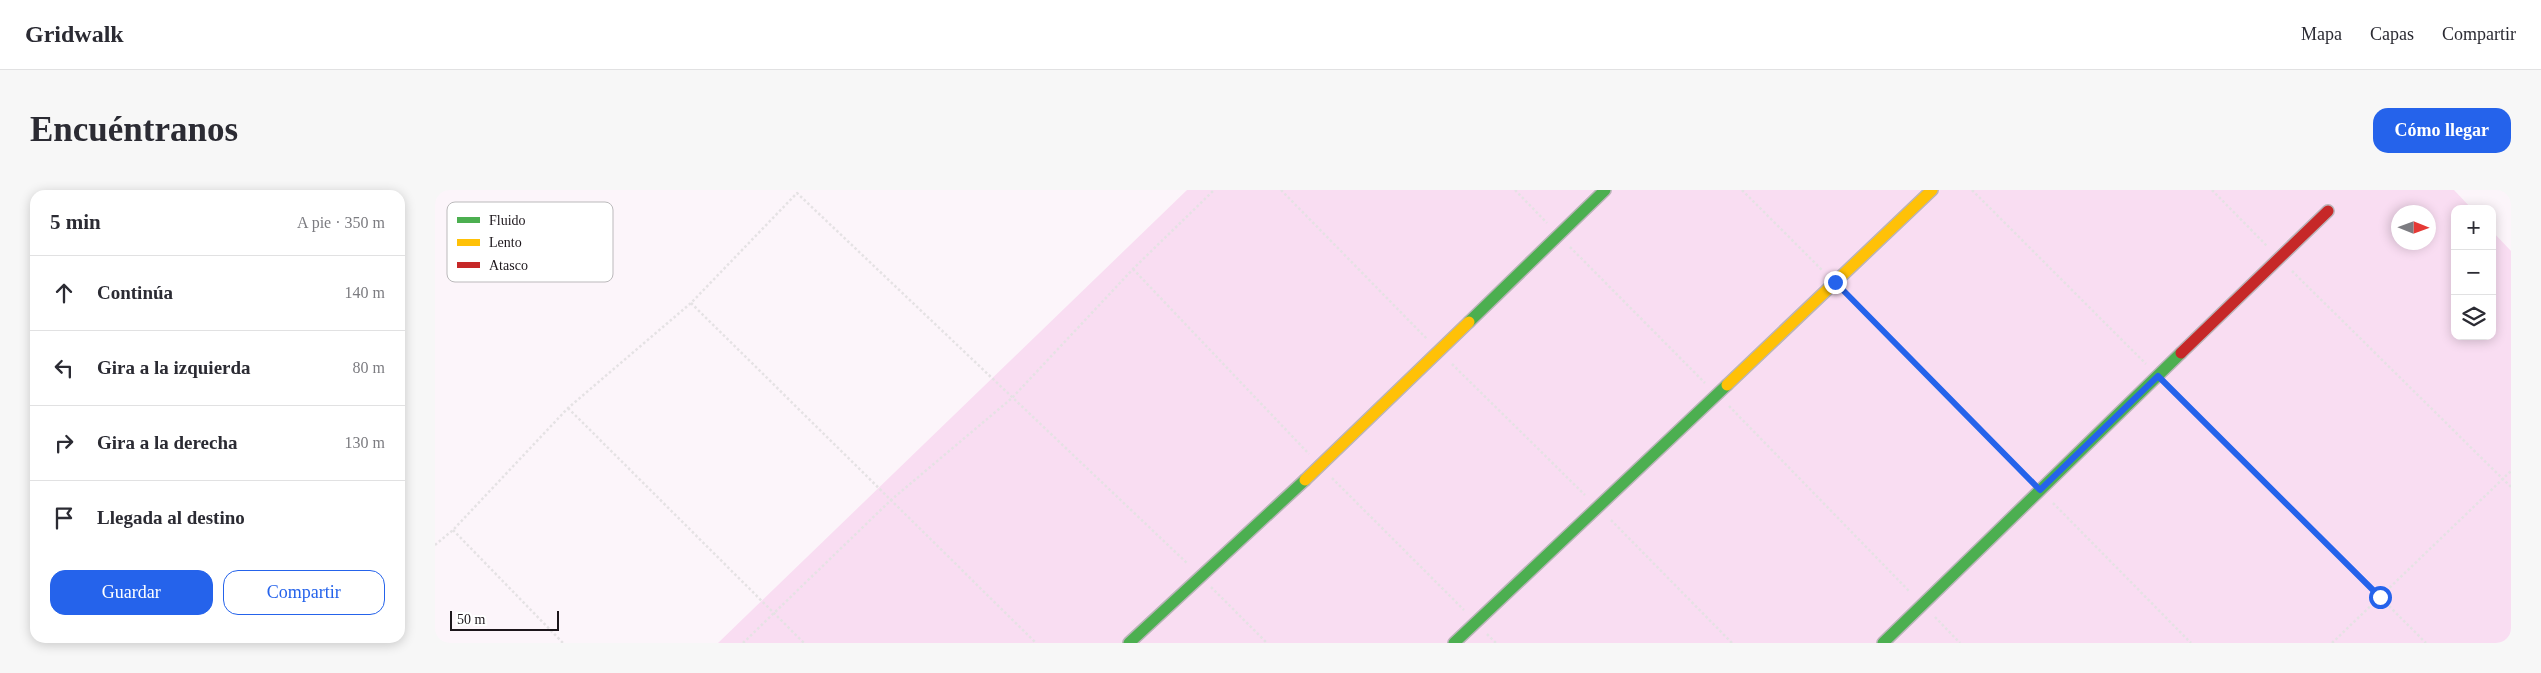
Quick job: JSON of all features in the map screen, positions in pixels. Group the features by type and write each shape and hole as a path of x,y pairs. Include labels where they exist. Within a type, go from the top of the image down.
{"street":[{"path":"1129,643 1199,576 1321,466 1605,190"},
{"path":"1455,643 1932,190"},
{"path":"1883,643 2328,210"}],"path":[{"path":"743,643 891,500 1012,398 1133,268 1214,190"},
{"path":"1281,190 1439,352 1598,507 1732,643"},
{"path":"1515,190 1960,643"},
{"path":"1741,190 1835,282 2191,643"},
{"path":"1972,190 2426,643"},
{"path":"2212,190 2511,487"},
{"path":"435,545 453,530 568,408 691,303 797,193 1267,643"},
{"path":"691,303 1036,643"},
{"path":"568,408 804,643"},
{"path":"2331,643 2511,470"},
{"path":"453,530 563,643"}],"shaded area":[{"path":"1187,190 2454,190 2468,205 2451,205 2451,340 2496,340 2496,235 2511,251 2511,643 718,643"}],"traffic: fast":[{"path":"1469,322 1605,190"},
{"path":"1883,643 2181,353"},
{"path":"1454,643 1727,385"},
{"path":"1129,643 1305,480"}],"traffic: slow":[{"path":"1727,385 1932,190"},
{"path":"1305,480 1469,322"}],"traffic: jam":[{"path":"2181,353 2328,211"}],"route":[{"path":"1835,282 2040,490 2158,376 2380,597"}]}
